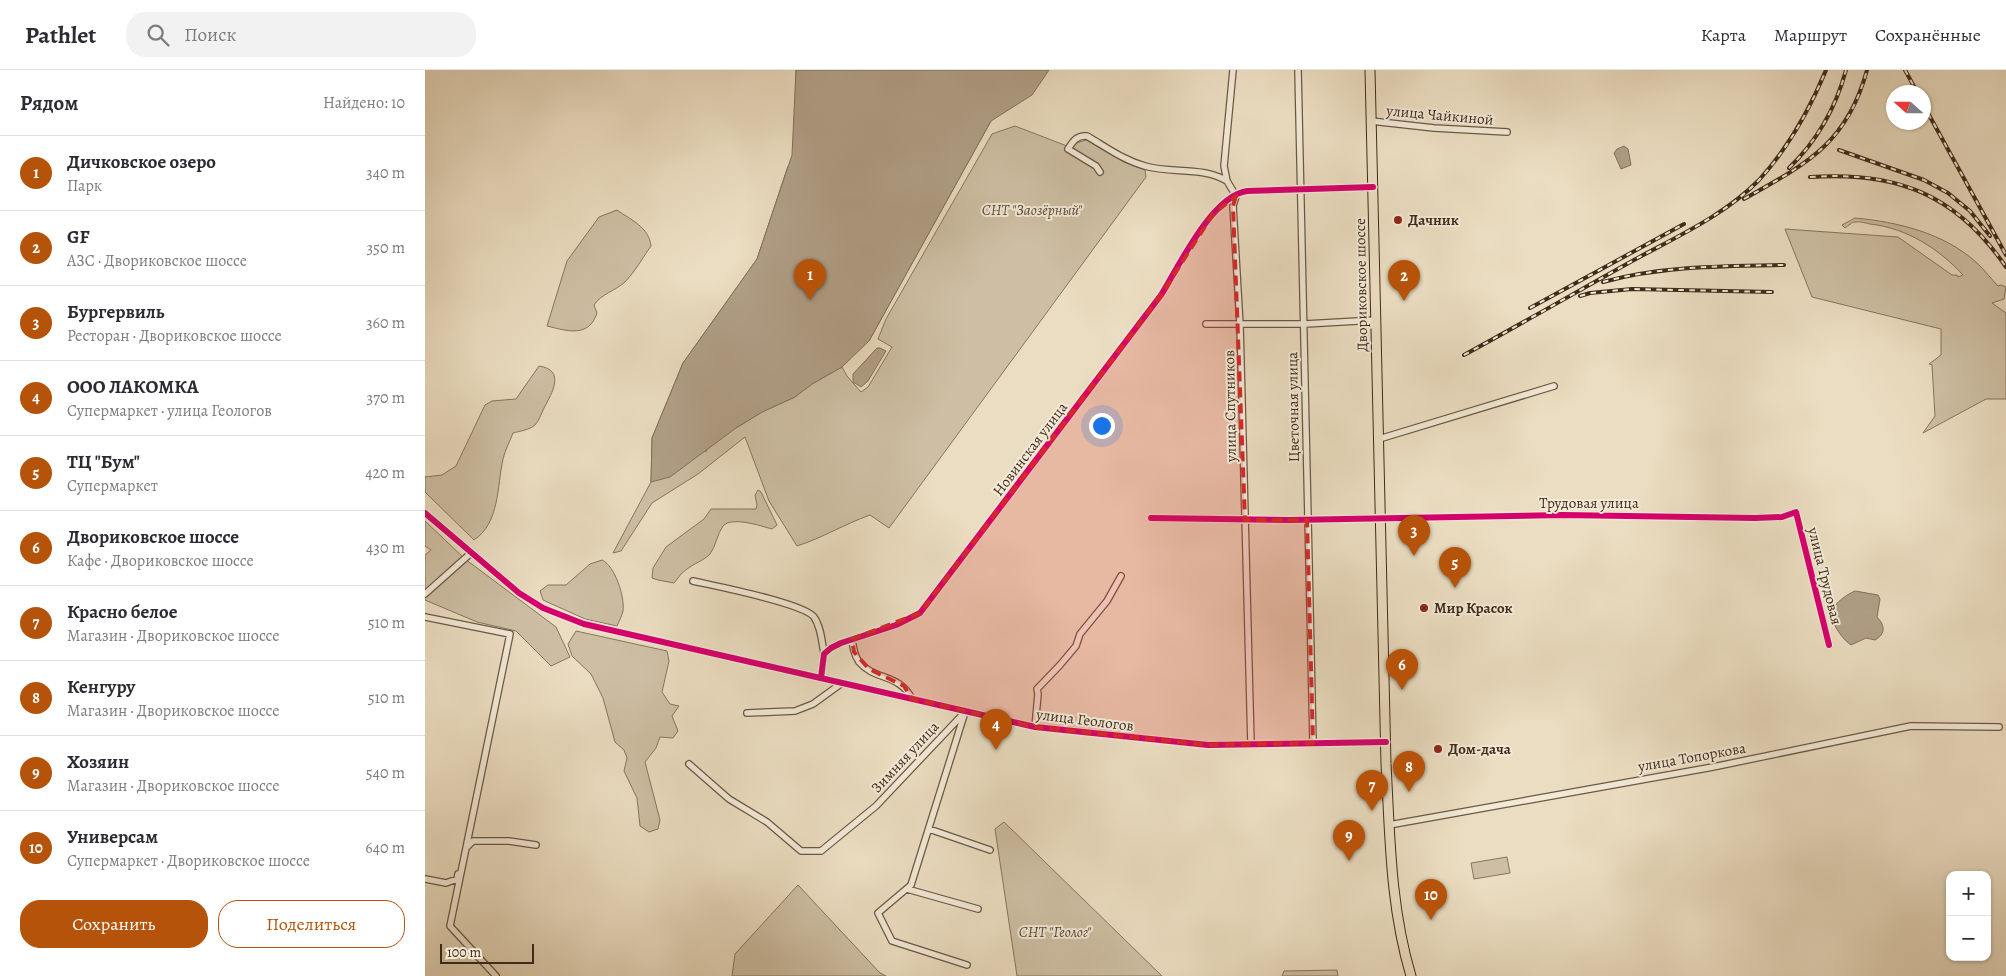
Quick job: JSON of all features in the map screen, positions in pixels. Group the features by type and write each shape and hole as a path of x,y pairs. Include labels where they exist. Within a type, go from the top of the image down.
{"main road":[{"name":"Двориковское шоссе","path":"1370,70 1389,824 1393,892 1400,934 1411,976"}],"street":[{"path":"1233,70 1224,166 1227,181 1236,196 1238,192 1247,191 1373,187"},
{"name":"Цветочная улица","path":"1298,70 1313,743"},
{"name":"улица Чайкиной","path":"1371,121 1434,128 1507,132"},
{"path":"1100,172 1096,166 1069,149 1074,140 1081,136 1087,136 1123,158 1146,167 1217,174 1227,181"},
{"name":"улица Спутников","path":"1236,196 1233,206 1240,325 1251,744"},
{"name":"Новинская улица","path":"824,654 831,648 852,639 896,625 920,613 1155,302 1213,214 1227,200 1236,196"},
{"path":"1207,324 1305,324 1376,320"},
{"path":"1379,439 1554,386"},
{"name":"Трудовая улица","path":"1151,518 1307,520 1563,515 1755,518 1782,517 1796,512"},
{"name":"улица Трудовая","path":"1796,512 1829,645"},
{"name":"улица Геологов","path":"425,513 519,593 543,608 584,624 1035,727 1208,745 1387,742"},
{"path":"425,594 471,553"},
{"path":"1035,727 1037,689 1076,646 1080,634 1107,601 1121,576"},
{"path":"693,581 787,604 810,613 815,619 820,632 824,654 821,678"},
{"path":"425,617 510,634 450,926 496,976"},
{"path":"852,639 854,652 859,662 869,670 904,686 912,700"},
{"path":"747,714 795,711 813,704 842,683"},
{"name":"Зимняя улица","path":"689,764 729,799 767,822 801,851 821,851 876,806 965,712"},
{"name":"Зимняя улица","path":"965,712 911,885 878,913 892,940 967,965"},
{"name":"улица Топоркова","path":"1389,824 1713,767 1911,726 1999,727"},
{"path":"929,829 990,850"},
{"path":"425,879 446,883 457,879 463,852 473,841 509,841 536,845"},
{"path":"907,889 978,909"}],"highlighted area":[{"path":"1236,196 1233,206 1245,520 1307,520 1313,743 1208,745 1035,727 912,699 904,686 869,669 854,652 852,639 920,613 1161,295 1213,214"}],"green space":[{"name":"СНТ \"Заозёрный\"","path":"796,70 991,121 869,341 696,434 706,452 711,435 736,428 762,412 795,397 812,384 842,367 861,392 868,387 892,347 878,339 886,319 992,134 1015,126 1067,146 1086,140 1124,162 1145,170 1146,177 889,528 870,515 797,546 769,501 745,437 698,474 652,503 621,551 613,553 651,482 652,438 683,363 757,259 788,166 795,167"},
{"path":"617,210 643,229 650,239 651,246 625,282 597,301 594,305 597,313 589,326 577,331 569,331 547,326 567,261 599,217"},
{"path":"1855,218 1888,222 1935,237 1964,253 1980,266 1998,286 2006,287 2004,299 1992,303 2006,313 2006,399 1986,399 1923,433 1935,416 1932,365 1929,364 1941,355 1941,329 1812,297 1785,229 1898,237 1952,275 1957,275 1958,277 1963,275 1933,248 1897,230 1860,222 1853,223 1845,228 1842,225"},
{"path":"539,366 547,368 552,372 555,377 553,389 535,425 513,433 503,459 493,514 489,524 474,540 425,492 425,477 442,475 456,466 485,405 492,401 516,399"},
{"path":"758,490 761,492 777,525 772,529 740,522 727,523 721,529 710,554 685,570 674,583 652,578 653,568 666,547 704,519 711,509 756,509 755,495"},
{"path":"425,521 465,559 556,627 570,657 551,666 516,631 477,622 425,600 425,555 431,550 425,546"},
{"path":"602,560 607,563 615,575 621,590 623,611 617,626 585,619 543,600 540,591 548,585 566,585 590,564"},
{"path":"576,631 667,651 669,661 662,692 670,704 679,706 672,716 678,731 673,738 660,737 656,748 645,762 660,820 658,829 649,832 640,826 637,798 624,771 627,758 624,750 615,742 603,698 591,674 572,656 568,644"},
{"name":"СНТ \"Геолог\"","path":"1004,822 1162,976 1017,976 995,829"},
{"path":"1507,857 1510,873 1474,879 1471,863"},
{"path":"798,885 880,973 886,976 732,976 735,954"},
{"path":"1337,970 1338,976 1282,976 1284,971"}],"shaded area":[{"path":"796,70 1049,70 1032,95 991,121 869,341 842,367 812,384 795,397 762,412 736,428 670,477 651,482 652,438 683,363 757,259 792,155"},
{"path":"1624,146 1628,149 1631,165 1621,169 1614,153 1617,149"},
{"path":"877,348 886,351 868,381 861,387 853,382 853,374"},
{"path":"1855,591 1878,595 1880,599 1877,617 1882,623 1883,632 1875,640 1866,638 1851,645 1839,633 1832,616 1835,606 1844,597"}],"railway":[{"path":"1464,355 1683,234 1716,215 1746,193 1770,167 1789,142 1813,100 1826,70"},
{"path":"1789,168 1817,135 1824,123 1837,97 1846,70"},
{"path":"1744,199 1805,162 1836,134 1859,95 1867,70"},
{"path":"1905,70 1913,85"},
{"path":"1931,119 2006,255"},
{"path":"1839,150 1924,180 1948,193 1970,211 1990,236"},
{"path":"1810,177 1841,176 1870,178 1921,192 1945,205 1966,221 1987,242 2006,267"},
{"path":"1530,308 1684,224"},
{"path":"1603,282 1670,270 1784,265"},
{"path":"1580,296 1590,293 1632,289 1772,292"}],"cycle path":[{"path":"821,678 824,654 831,648 896,625 920,613 1161,295 1198,234 1221,205 1234,196 1247,191 1373,187"},
{"path":"1151,518 1290,520 1563,515 1755,518 1782,517 1796,512 1829,645"},
{"path":"425,513 519,593 543,608 584,624 1035,727 1208,745 1386,742"}],"place":[{"name":"Дачник","path":"1398,220"},
{"name":"Дичковское озеро","path":"810,300"},
{"name":"GF","path":"1404,301"},
{"name":"Бургервиль","path":"1414,556"},
{"name":"ТЦ \"Бум\"","path":"1455,588"},
{"name":"Мир Красок","path":"1424,608"},
{"name":"Двориковское шоссе","path":"1402,690"},
{"name":"Дом-дача","path":"1438,749"},
{"name":"ООО ЛАКОМКА","path":"996,750"},
{"name":"Кенгуру","path":"1409,792"},
{"name":"Красно белое","path":"1372,811"},
{"name":"Хозяин","path":"1349,861"},
{"name":"Универсам","path":"1431,920"}]}
